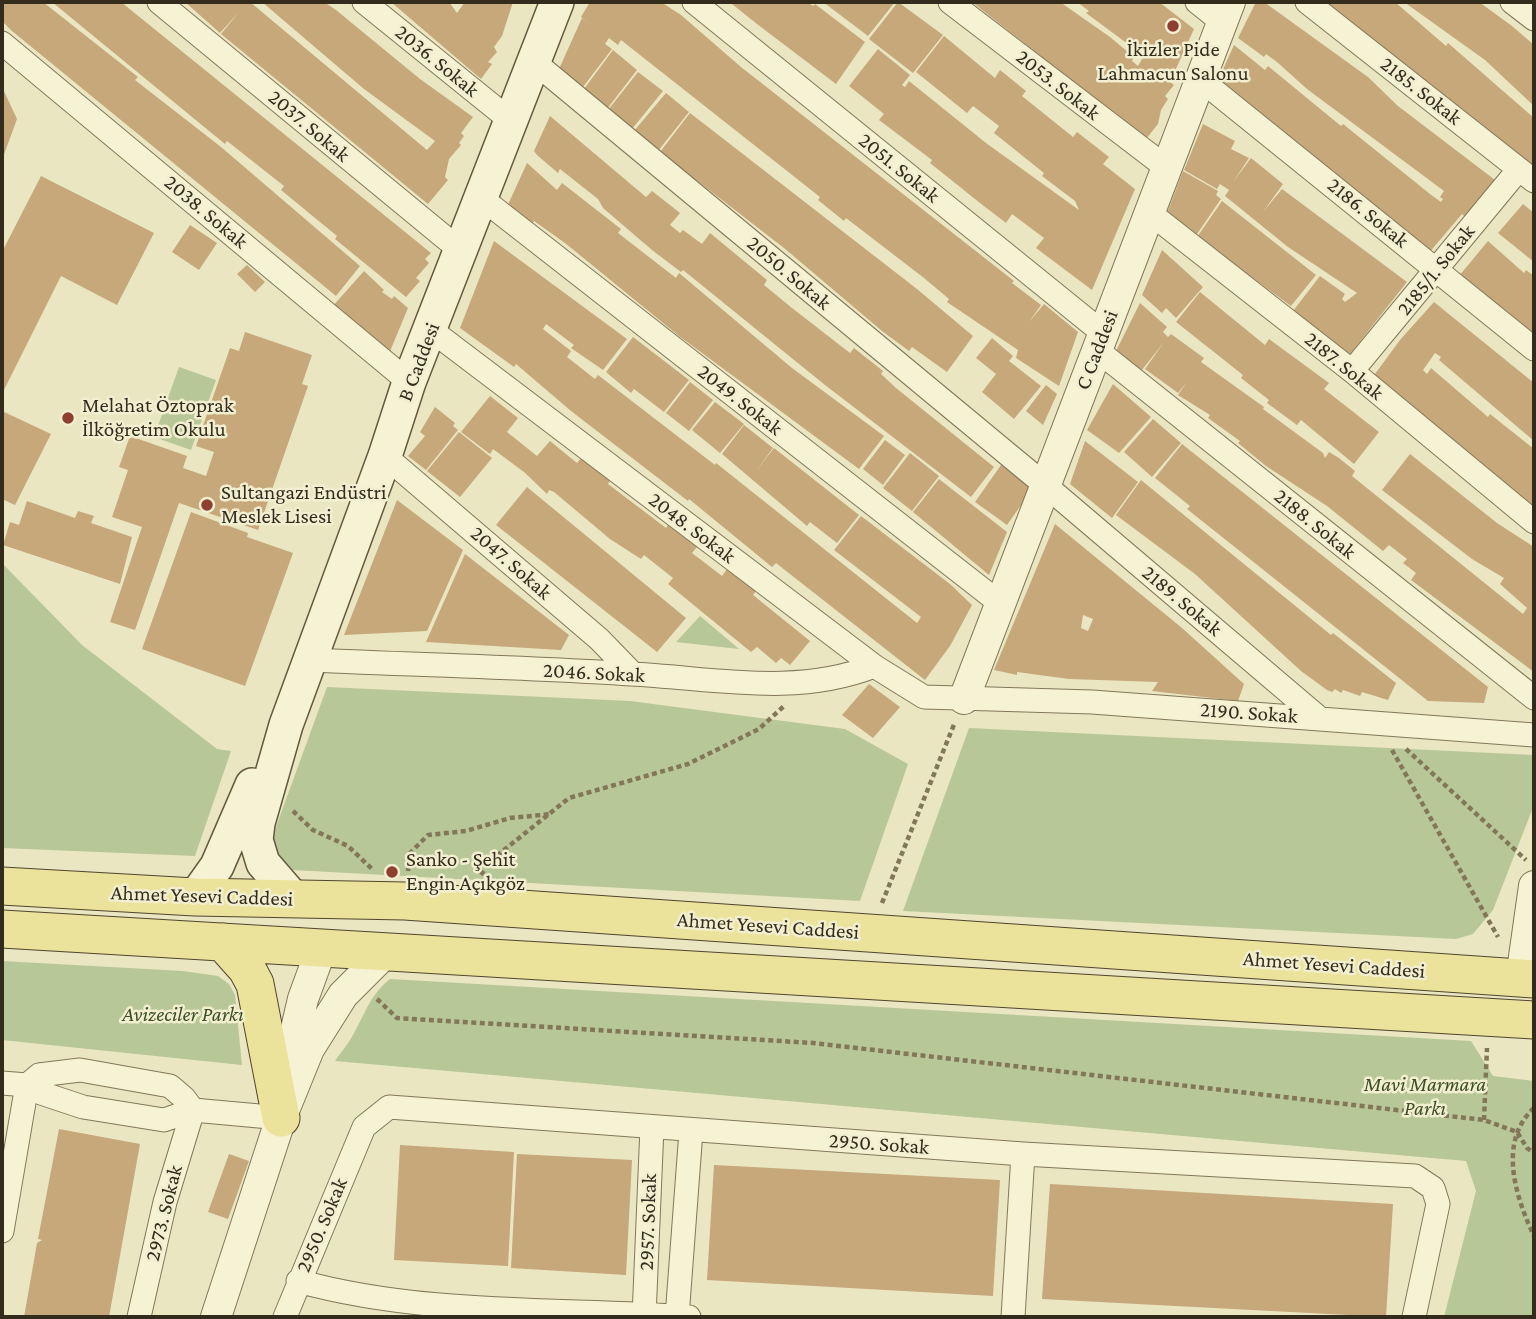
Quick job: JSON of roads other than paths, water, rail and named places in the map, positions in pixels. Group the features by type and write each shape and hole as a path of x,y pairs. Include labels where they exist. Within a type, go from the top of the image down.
{"main road":[{"name":"B Caddesi","path":"295,900 263,863 256,840 258,823 286,725 385,456 409,382 557,2"},
{"name":"B Caddesi","path":"195,897 217,866 267,752 286,725"},
{"name":"Ahmet Yesevi Caddesi","path":"2,886 195,897 405,901 1528,978"},
{"path":"322,947 345,927 405,901"},
{"name":"Ahmet Yesevi Caddesi","path":"2,929 322,947 373,965 1124,996 1514,1019"},
{"path":"223,942 247,969 255,984 281,1118"},
{"path":"1124,996 1139,986 1463,1007 1528,978"},
{"path":"1514,1019 1528,978"}],"street":[{"name":"2037. Sokak","path":"159,2 460,250"},
{"name":"2036. Sokak","path":"364,2 510,120"},
{"name":"2051. Sokak","path":"694,2 1100,342"},
{"name":"2053. Sokak","path":"950,2 1167,168"},
{"path":"1198,2 1226,12"},
{"name":"2185. Sokak","path":"1307,2 1527,175"},
{"path":"1512,2 1534,19"},
{"name":"C Caddesi","path":"964,699 1226,12"},
{"name":"2038. Sokak","path":"2,43 409,382"},
{"name":"2050. Sokak","path":"533,61 1045,485"},
{"name":"2186. Sokak","path":"1200,80 1437,268 1534,349"},
{"name":"2185/1. Sokak","path":"1352,371 1437,268 1527,175"},
{"name":"2049. Sokak","path":"480,197 1001,604"},
{"name":"2187. Sokak","path":"1150,213 1352,371 1534,522"},
{"name":"2048. Sokak","path":"431,330 874,666 924,697 964,699"},
{"name":"2188. Sokak","path":"1100,342 1534,698"},
{"name":"2047. Sokak","path":"385,456 599,639 633,674"},
{"name":"2189. Sokak","path":"1045,485 1318,718"},
{"name":"2046. Sokak","path":"311,660 633,674 734,683 797,684 843,679 874,666"},
{"name":"2190. Sokak","path":"964,699 1091,702 1534,735"},
{"path":"1528,978 1534,886"},
{"path":"281,1118 292,1042 322,947"},
{"path":"216,1317 281,1118 309,1049 330,1012 373,965"},
{"path":"2,1231 27,1085 39,1075 80,1070 170,1086 193,1110"},
{"path":"2,1083 27,1085 41,1093 83,1107 164,1121 193,1110 281,1118"},
{"name":"2950. Sokak","path":"285,1317 364,1127 389,1107 499,1118 652,1126 1023,1154 1415,1176 1433,1188 1438,1204 1414,1317"},
{"name":"2973. Sokak","path":"139,1317 165,1202 193,1110"},
{"name":"2957. Sokak","path":"644,1316 652,1126"},
{"name":"2957. Sokak","path":"681,1317 691,1130"},
{"path":"1013,1317 1023,1154"},
{"path":"298,1281 344,1294 394,1299 681,1317"}],"place":[{"name":"İkizler Pide Lahmacun Salonu","path":"1173,26"},
{"name":"Melahat Öztoprak İlköğretim Okulu","path":"68,418"},
{"name":"Sultangazi Endüstri Meslek Lisesi","path":"207,505"},
{"name":"Sanko - Şehit Engin Açıkgöz","path":"392,872"}],"park label":[{"name":"Avizeciler Parkı","path":"183,1015"},
{"name":"Mavi Marmara Parkı","path":"1425,1097"}]}
